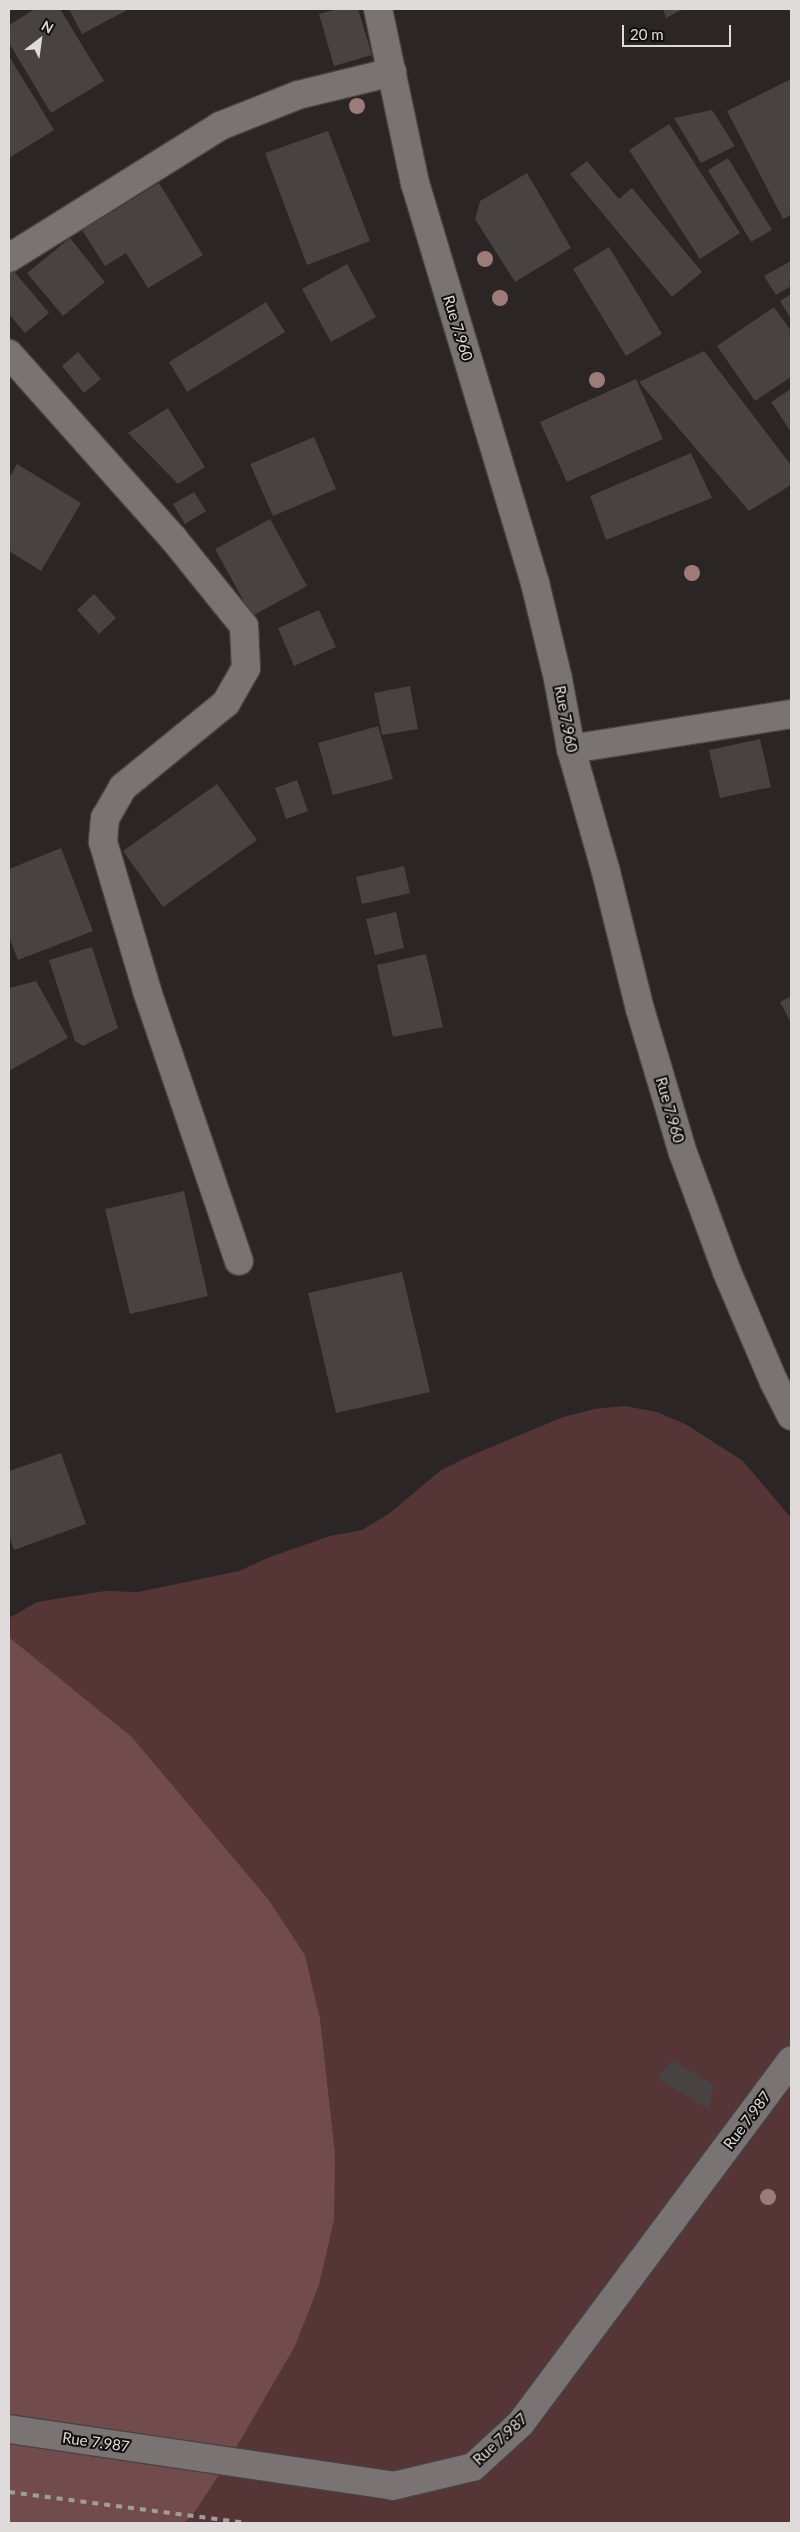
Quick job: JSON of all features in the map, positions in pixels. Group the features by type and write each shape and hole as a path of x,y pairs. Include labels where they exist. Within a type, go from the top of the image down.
{"street":[{"name":"Rue 7.960","path":"378,9 415,183 534,583 558,680 571,749 606,872 640,1009 683,1153 731,1281 774,1382 791,1416"},
{"path":"9,258 220,126 298,95 392,72"},
{"path":"9,354 173,538 244,626 246,668 226,703 123,787 105,818 103,842 146,991 239,1261"},
{"path":"571,749 791,714"},
{"name":"Rue 7.987","path":"9,2430 393,2486 473,2467 521,2423 791,2061"}],"shaded area":[{"path":"625,1406 657,1412 687,1425 743,1461 791,1518 791,2523 184,2523 194,2513 229,2460 305,1955 269,1900 132,1737 9,1637 9,1618 37,1602 105,1591 138,1592 239,1571 270,1557 330,1536 362,1530 390,1513 441,1470 470,1456 563,1417 594,1409"},
{"path":"9,1637 132,1737 269,1900 305,1955 320,2019 335,2154 334,2220 319,2285 295,2346 229,2460 194,2513 184,2523 9,2523"}],"building":[{"path":"35,9 60,9 104,81 51,113 9,43 9,25"},
{"path":"69,9 129,9 82,34"},
{"path":"337,9 358,9 372,55 334,66 319,14"},
{"path":"663,9 683,9 666,18"},
{"path":"9,56 54,130 9,158"},
{"path":"791,79 791,215 783,219 727,111"},
{"path":"712,110 735,146 701,163 674,118"},
{"path":"669,124 740,233 700,259 629,150"},
{"path":"328,131 370,241 307,265 265,153"},
{"path":"728,158 772,230 751,242 708,170"},
{"path":"587,161 619,199 632,188 702,272 672,297 570,174"},
{"path":"527,173 571,248 515,282 475,219 480,201"},
{"path":"159,183 203,255 148,288 126,253 105,266 82,230"},
{"path":"70,238 105,282 63,316 27,273"},
{"path":"609,247 662,334 626,356 573,269"},
{"path":"791,261 791,286 776,295 764,276"},
{"path":"347,264 376,317 331,342 302,289"},
{"path":"12,269 49,313 25,333 9,314 9,272"},
{"path":"791,294 791,319 780,301"},
{"path":"266,302 285,332 187,392 169,362"},
{"path":"774,307 791,331 791,377 755,401 717,346"},
{"path":"704,351 791,465 791,485 749,511 639,382"},
{"path":"78,352 101,379 84,393 62,366"},
{"path":"636,379 663,439 567,482 540,422"},
{"path":"791,389 791,432 771,402"},
{"path":"168,408 205,467 178,484 128,433"},
{"path":"314,437 336,489 273,516 250,464"},
{"path":"691,453 712,498 606,540 590,496"},
{"path":"17,464 81,503 41,571 9,551 9,478"},
{"path":"194,492 206,511 185,524 173,504"},
{"path":"270,519 307,586 252,616 215,549"},
{"path":"94,594 116,618 99,634 77,610"},
{"path":"319,610 336,647 294,666 278,628"},
{"path":"410,686 418,729 382,735 374,693"},
{"path":"378,726 393,779 333,795 318,743"},
{"path":"760,739 771,787 720,798 709,750"},
{"path":"297,780 308,811 286,819 275,788"},
{"path":"217,784 257,840 163,907 123,851"},
{"path":"61,848 93,931 18,960 9,937 9,869"},
{"path":"404,866 410,893 362,904 356,877"},
{"path":"396,912 404,948 375,955 366,919"},
{"path":"92,947 118,1028 83,1046 75,1041 49,960"},
{"path":"426,954 443,1027 393,1037 377,965"},
{"path":"36,981 68,1038 9,1071 9,988"},
{"path":"791,996 791,1023 780,1002"},
{"path":"184,1191 208,1296 130,1314 105,1209"},
{"path":"402,1272 430,1392 336,1413 308,1293"},
{"path":"61,1453 86,1524 14,1550 9,1536 9,1471"},
{"path":"673,2060 714,2085 709,2110 657,2078"}],"railway":[{"path":"9,2492 247,2523"}]}
